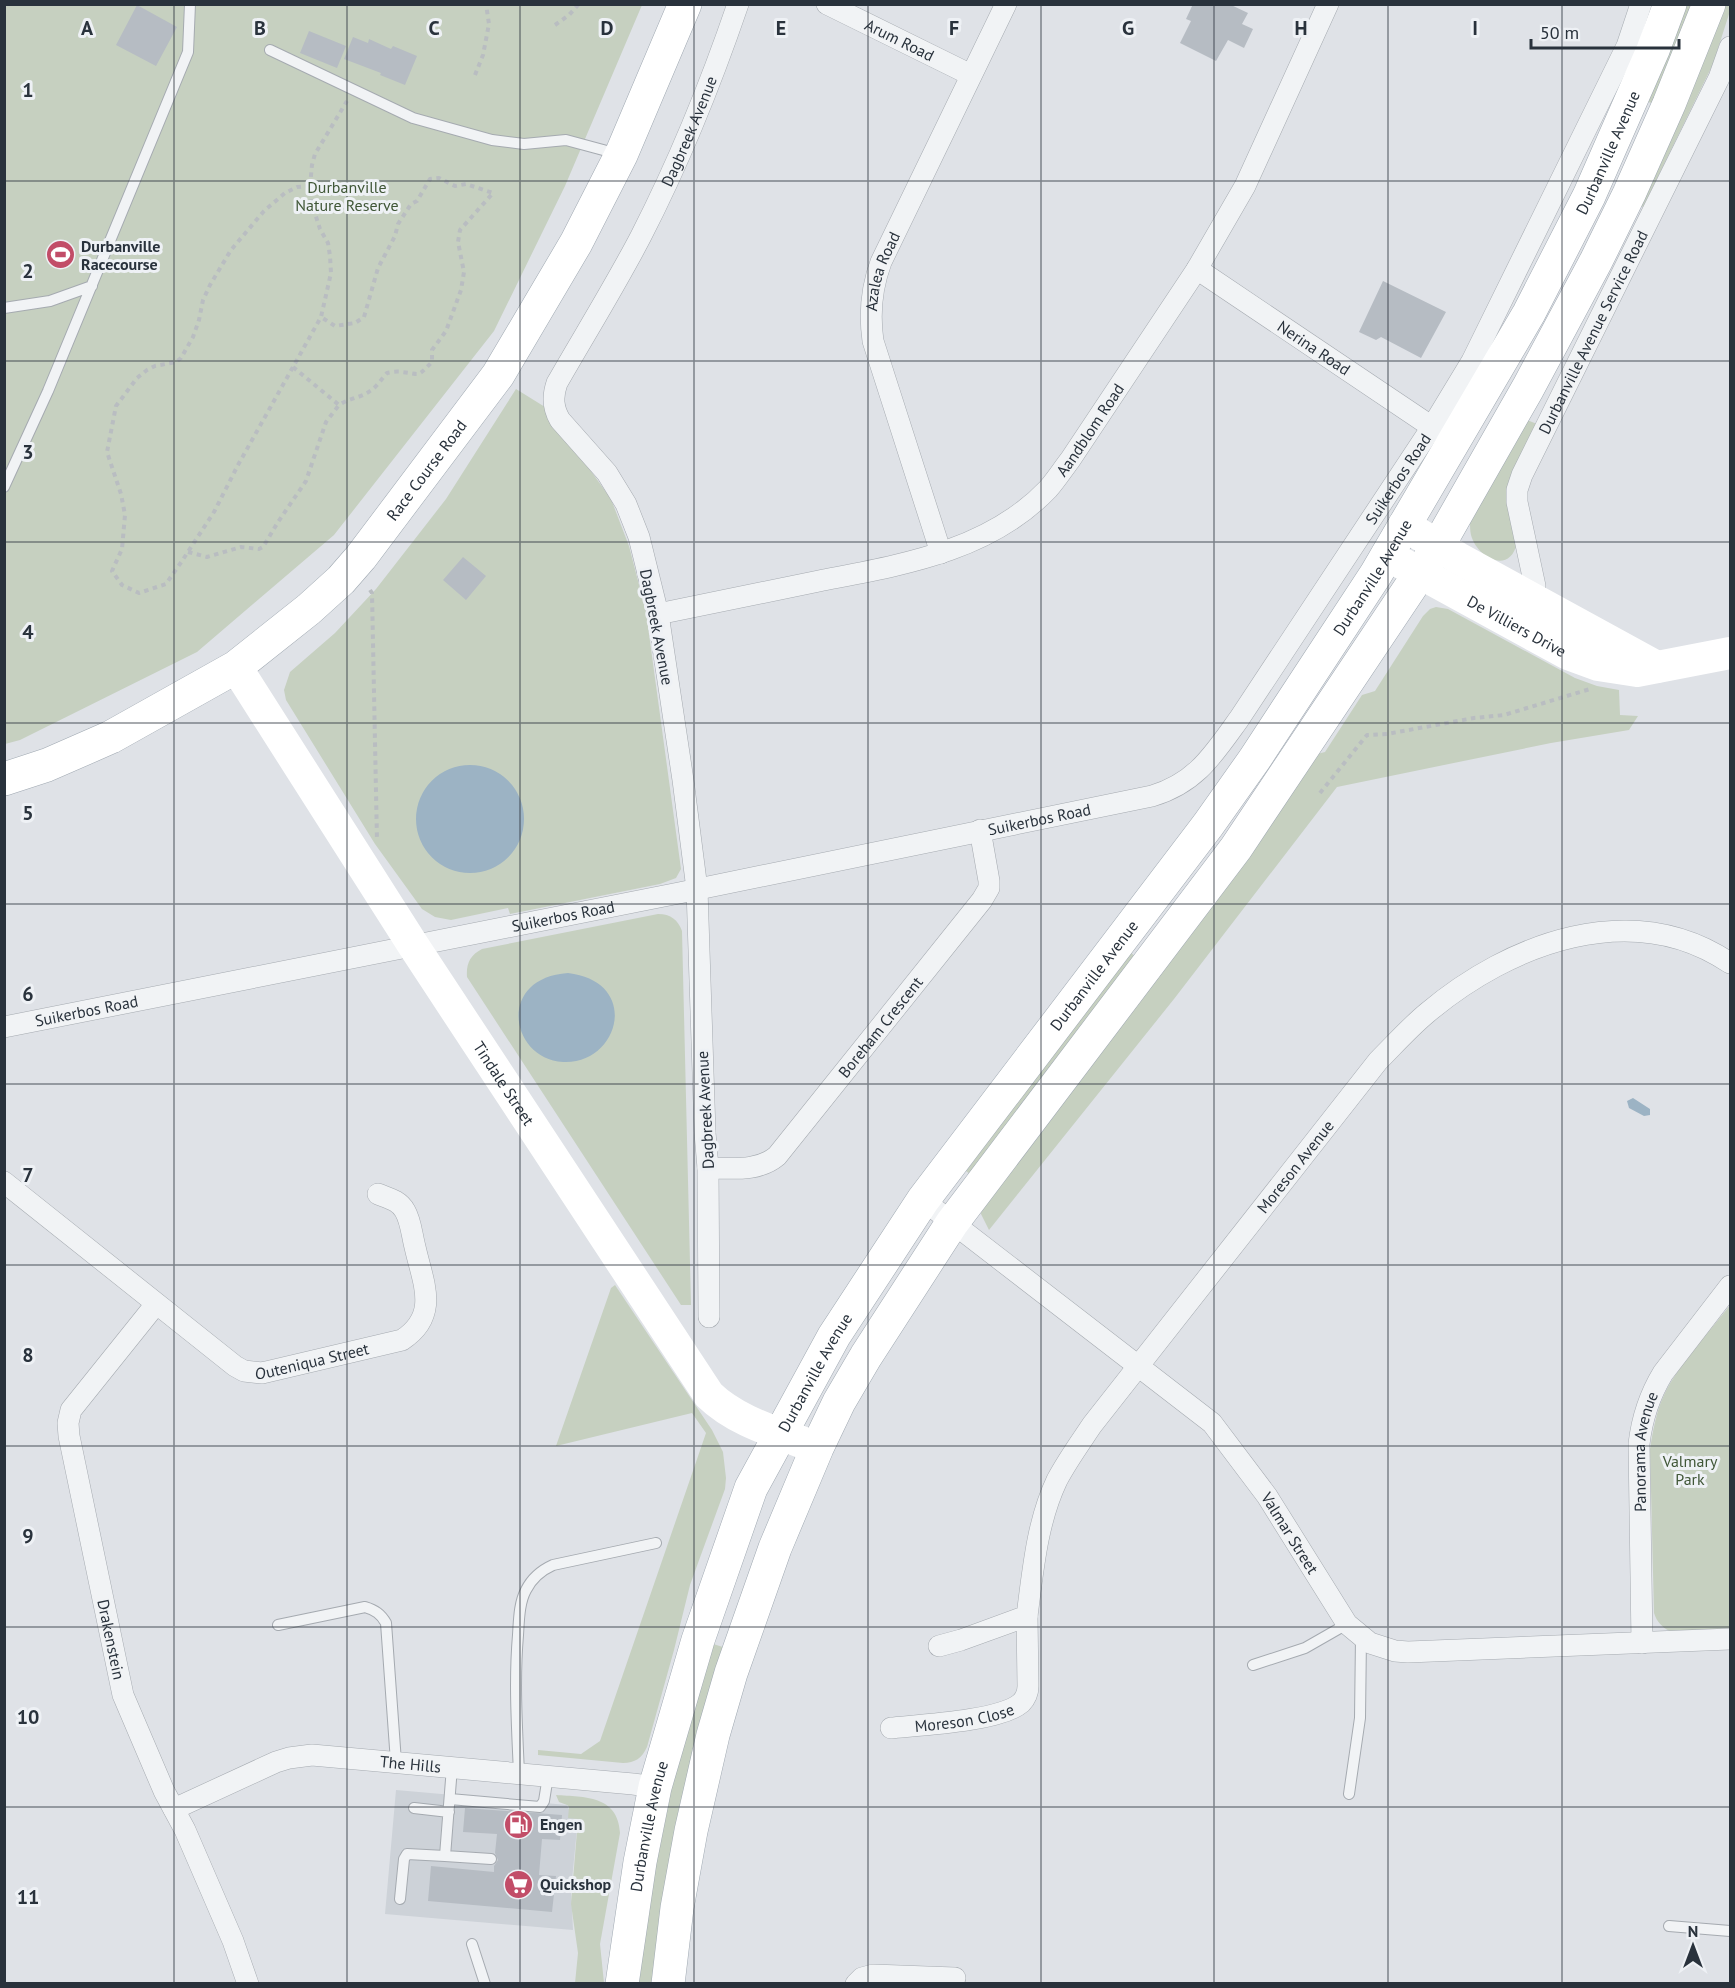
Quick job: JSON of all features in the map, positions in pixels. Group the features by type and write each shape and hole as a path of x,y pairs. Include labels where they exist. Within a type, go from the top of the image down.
{"main road":[{"name":"Race Course Road","path":"4,778 47,765 111,737 236,667 309,609 341,580 361,557 498,375 576,243 621,155 685,4"},
{"name":"Durbanville Avenue","path":"622,1983 640,1862 655,1787 683,1685 751,1488 834,1336 923,1200 1228,797 1387,555 1534,304 1589,196 1653,50 1670,4"},
{"path":"668,1983 683,1874 713,1735 731,1673 760,1586 817,1448 849,1385 952,1222 1236,848 1430,560 1528,388 1596,261 1669,104 1708,4"},
{"name":"De Villiers Drive","path":"1404,525 1430,560 1514,625 1568,654 1598,665 1637,671 1731,653"},
{"name":"De Villiers Drive","path":"1387,555 1430,560 1529,597 1657,668"},
{"name":"Tindale Street","path":"236,667 413,945 709,1395 730,1412 817,1448"}],"street":[{"name":"Dagbreek Avenue","path":"709,1317 708,1168 697,889 658,614 639,537 626,504 607,473 560,420 553,397 557,383 640,237 704,95 738,4"},
{"name":"Arum Road","path":"827,4 971,75"},
{"name":"Azalea Road","path":"941,553 878,356 871,326 871,302 875,278 881,262 1006,4"},
{"name":"Aandblom Road","path":"658,614 914,562 991,531 1014,517 1048,488 1070,460 1197,269 1245,186 1328,4"},
{"name":"Suikerbos Road","path":"4,1027 1152,796 1178,786 1207,763 1239,719 1432,427 1472,361 1627,46 1641,4"},
{"name":"Durbanville Avenue Service Road","path":"1514,625 1535,586 1517,502 1517,490 1522,474 1719,78 1731,47"},
{"name":"Nerina Road","path":"1197,269 1432,427"},
{"name":"Boreham Crescent","path":"708,1168 757,1166 777,1155 982,900 988,888 989,874 980,830"},
{"name":"Moreson Avenue","path":"1028,1692 1027,1616 1034,1560 1044,1518 1057,1480 1092,1425 1378,1062 1402,1036 1455,992 1497,966 1520,955 1570,938 1613,930 1635,930 1677,938 1699,946 1731,963"},
{"name":"Outeniqua Street","path":"4,1182 235,1366 253,1373 271,1372 402,1340 417,1328 423,1319 427,1300 406,1211 394,1200 378,1194"},
{"name":"Valmar Street","path":"923,1200 1212,1423 1267,1496 1354,1631"},
{"name":"Panorama Avenue","path":"1642,1643 1639,1444 1644,1415 1655,1386 1663,1373 1731,1286"},
{"name":"Drakenstein","path":"156,1304 71,1410 68,1423 88,1536 123,1695 140,1738 185,1830 233,1941 248,1983"},
{"path":"939,1646 1027,1616"},
{"path":"1354,1631 1382,1648 1408,1652 1731,1640"},
{"name":"Moreson Close","path":"891,1728 976,1719 1020,1704 1028,1692"},
{"name":"The Hills","path":"174,1809 276,1762 289,1758 322,1756 655,1787"},
{"path":"856,1983 862,1978 873,1975 955,1978"}],"lane":[{"path":"4,487 48,391 188,52 192,9 190,4"},
{"path":"270,50 413,118 492,140 524,144 567,140 621,155"},
{"path":"4,308 50,301 92,286"},
{"path":"519,1773 515,1675 520,1614 526,1589 540,1573 553,1565 656,1543"},
{"path":"278,1625 365,1607 383,1617 386,1623 396,1762"},
{"path":"1253,1665 1354,1631 1360,1718 1349,1794"},
{"path":"445,1856 452,1767"},
{"path":"450,1799 540,1807 544,1801 548,1776"},
{"path":"414,1808 449,1812"},
{"path":"400,1899 404,1859 407,1854 490,1859"},
{"path":"1669,1926 1731,1931"},
{"path":"471,1944 485,1983"}],"path":[{"path":"475,75 483,55 489,24 486,4"},
{"path":"555,25 579,4"},
{"path":"310,186 297,187 285,193 264,211 231,250 210,285 193,337 181,358 176,362 147,370 137,378 116,406 107,452 121,494 125,515 122,549 112,570 122,585 140,593 166,584 188,552 214,512 321,317 331,273 330,256 312,204 310,186 315,154 353,90"},
{"path":"188,552 207,557 241,547 259,549 263,547 306,481 326,422 339,405 371,391 387,373 402,372 414,375 420,373 432,362 432,350 446,331 461,290 464,272 458,242 460,230 493,193 466,184 455,186 439,178 430,179 417,201 411,204 398,224 395,236 378,268 364,317 355,323 335,326 321,317"},
{"path":"292,367 339,405"},
{"path":"370,590 372,593 377,840 375,844"},
{"path":"1320,793 1367,735 1387,734 1474,718 1504,715 1589,690 1597,683"}],"shaded area":[{"path":"396,1790 567,1805 570,1812 578,1818 571,1890 573,1930 385,1914"}],"green space":[{"name":"Durbanville Nature Reserve","path":"4,5 642,5 565,186 494,331 334,535 197,652 20,740 5,744"},
{"path":"1683,5 1696,5 1655,104 1645,101"},
{"path":"1723,5 1730,5 1730,11 1713,64 1643,207 1639,205"},
{"path":"516,389 545,407 611,499 629,546 646,612 681,869 676,878 660,884 510,914 508,908 451,920 435,917 422,909 375,844 286,700 284,690 290,672 335,633 376,589 446,499"},
{"path":"1527,420 1537,424 1517,543 1508,558 1501,561 1494,560 1486,556 1474,543 1470,520"},
{"path":"1436,607 1448,609 1575,678 1597,686 1619,690 1620,715 1638,716 1629,730 1551,743 1337,787 1174,999 989,1230 981,1214 982,1205 1317,754 1325,752 1362,695 1375,691 1423,616"},
{"path":"658,914 673,918 682,931 691,1305 681,1305 467,977 470,960 482,949"},
{"path":"1130,952 1138,959 971,1175 966,1171"},
{"path":"615,1285 712,1430 723,1452 726,1478 725,1489 690,1585 647,1747 638,1759 623,1763 538,1755 538,1750 581,1754 600,1741 706,1433 692,1413 556,1446 611,1288"},
{"name":"Valmary Park","path":"1730,1305 1730,1633 1686,1635 1666,1629 1659,1623 1654,1613 1650,1449 1664,1395 1686,1360"},
{"path":"710,1643 726,1648 654,1983 635,1984 663,1809"},
{"path":"556,1795 578,1796 598,1801 613,1811 618,1821 620,1833 600,1944 604,1983 575,1983 578,1953 571,1904 578,1819 568,1818 569,1807 559,1802"}],"water":[{"path":"470,765 491,769 508,781 520,798 524,819 520,840 508,857 491,869 470,873 449,869 432,857 420,840 416,819 420,798 432,781 449,769"},
{"path":"568,973 591,980 606,991 614,1006 614,1022 609,1038 598,1051 582,1059 563,1062 545,1058 531,1048 522,1034 519,1018 521,1003 529,989 545,978"},
{"path":"1633,1098 1650,1109 1650,1115 1644,1116 1629,1108 1627,1101"}],"building":[{"path":"1193,4 1229,4 1248,13 1242,24 1253,29 1244,48 1228,40 1216,61 1180,43 1191,21 1186,19"},
{"path":"137,5 177,27 156,66 116,45"},
{"path":"309,31 346,46 337,68 300,53"},
{"path":"353,37 368,43 369,39 391,49 393,46 417,56 405,85 344,59"},
{"path":"1383,281 1446,312 1421,358 1381,337 1376,340 1359,332"},
{"path":"463,557 486,576 466,600 443,580"},
{"path":"465,1808 562,1815 560,1840 542,1839 539,1875 556,1876 552,1912 428,1901 431,1866 494,1872 494,1866 498,1860 495,1853 497,1834 463,1832"}],"place":[{"name":"Durbanville Racecourse","path":"60,255"},
{"name":"Engen","path":"519,1824"},
{"name":"Quickshop","path":"519,1884"}]}
